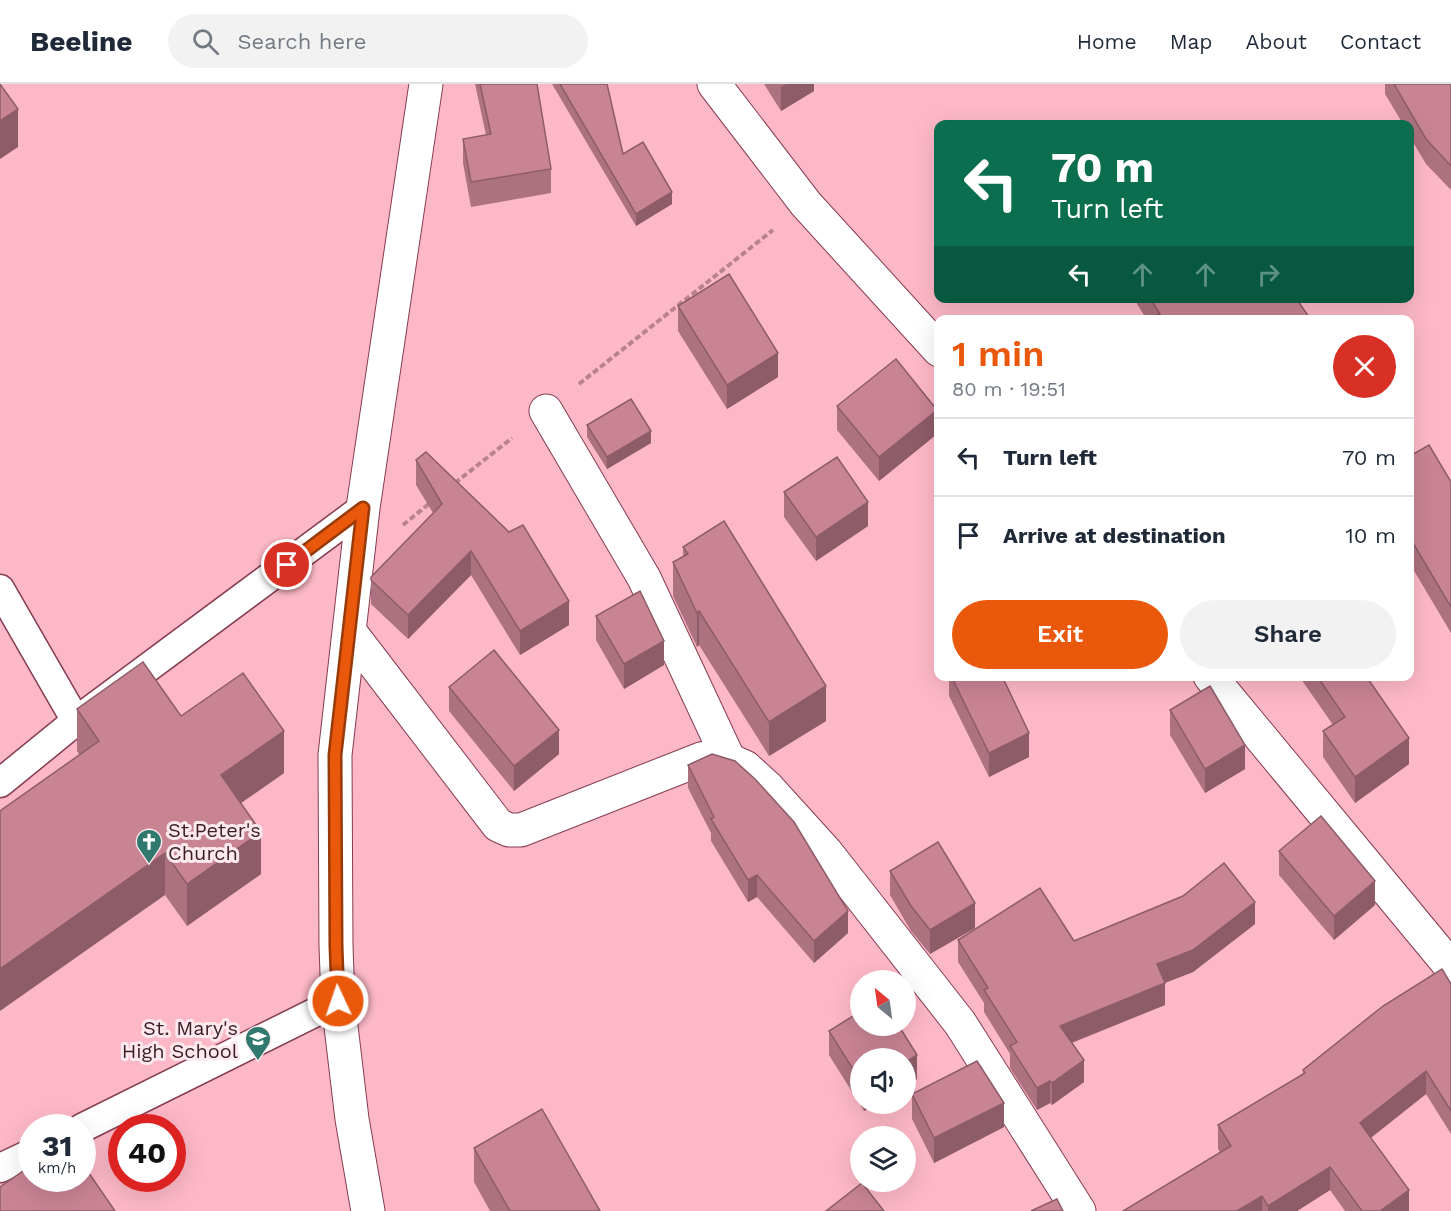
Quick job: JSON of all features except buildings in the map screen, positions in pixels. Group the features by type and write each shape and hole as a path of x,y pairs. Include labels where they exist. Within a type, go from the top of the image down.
{"street":[{"path":"368,1211 352,1119 338,1001 335,755 363,508 426,84"},
{"path":"714,84 806,204 934,345"},
{"path":"546,411 644,578 729,760"},
{"path":"350,632 498,825 510,830 521,830 701,759 712,757 729,760 745,767 768,788 826,852 960,1023 1079,1211"},
{"path":"1214,681 1451,967"}],"lane":[{"path":"0,783 76,721 363,508"},
{"path":"0,589 76,721"},
{"path":"96,1121 338,1001"},
{"path":"0,1168 18,1160"}],"path":[{"path":"447,490 806,204"},
{"path":"357,561 438,497"}],"place":[{"name":"St.Peter's Church","path":"149,865"},
{"name":"St. Mary's High School","path":"258,1062"}],"route":[{"path":"287,565 363,508 335,755 338,1001"}]}
